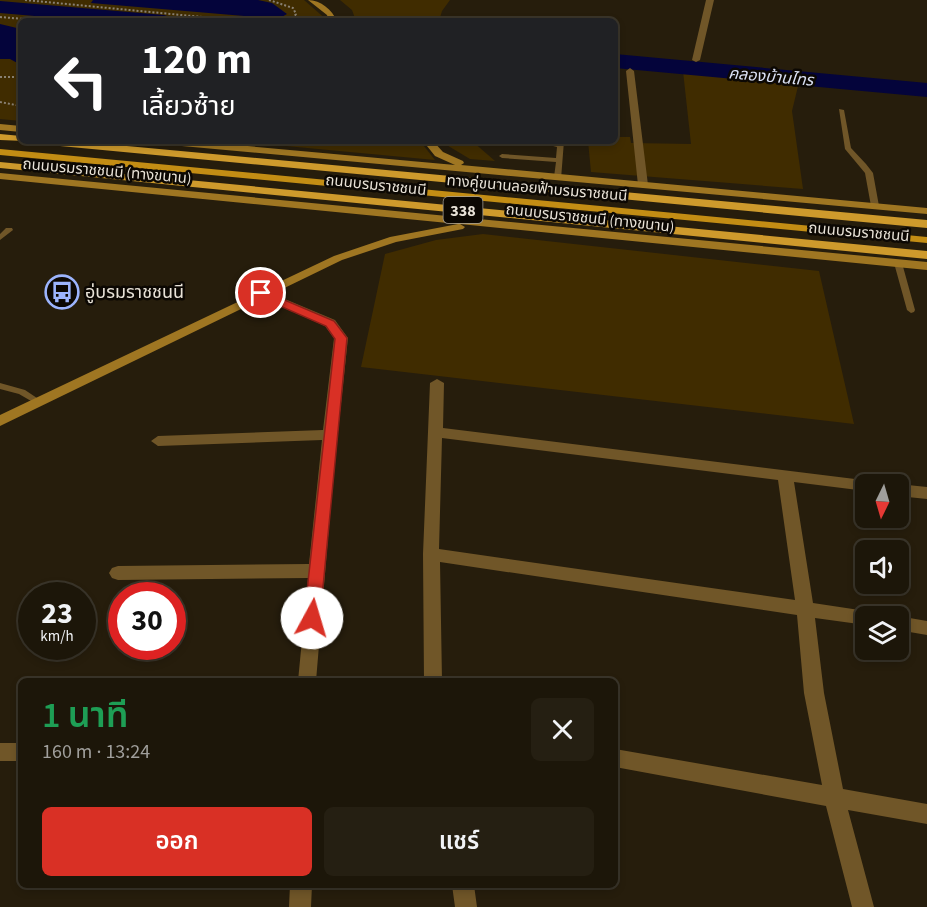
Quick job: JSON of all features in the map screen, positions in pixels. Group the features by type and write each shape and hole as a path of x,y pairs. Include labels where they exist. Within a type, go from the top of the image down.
{"highway":[{"path":"0,137 18,139"},
{"name":"ถนนบรมราชชนนี","path":"71,144 927,224"},
{"name":"ถนนบรมราชชนนี","path":"0,165 766,240 806,247 927,257"},
{"path":"746,207 927,215"}],"main road":[{"path":"312,0 332,18"},
{"name":"ถนนบรมราชชนนี (ทางขนาน)","path":"0,127 18,129"},
{"name":"ทางคู่ขนานลอยฟ้าบรมราชชนนี","path":"0,142 18,144"},
{"name":"ทางคู่ขนานลอยฟ้าบรมราชชนนี","path":"21,144 927,230"},
{"name":"ถนนบรมราชชนนี (ทางขนาน)","path":"194,144 927,210"},
{"path":"431,144 439,154 448,159 488,170"},
{"name":"ทางคู่ขนานลอยฟ้าบรมราชชนนี","path":"0,152 927,240"},
{"name":"ถนนบรมราชชนนี (ทางขนาน)","path":"0,176 927,266"},
{"path":"0,421 261,293 338,258 394,239 442,229 504,225"}],"street":[{"path":"696,60 710,0"},
{"path":"630,71 644,185"},
{"path":"261,293 330,323 341,338 307,678"},
{"path":"433,678 431,554 437,383"},
{"path":"436,432 855,484"},
{"path":"158,441 331,435"},
{"path":"784,474 814,693 834,796 863,907"},
{"path":"909,492 927,494"},
{"path":"431,554 855,616"},
{"path":"118,573 317,572"},
{"path":"909,625 927,628"},
{"path":"0,752 18,752"},
{"path":"618,759 927,814"},
{"path":"300,907 301,888"},
{"path":"463,888 466,907"}],"lane":[{"path":"841,110 848,149 869,173 875,206"},
{"path":"558,177 561,144"},
{"path":"502,156 560,160"},
{"path":"0,238 9,230"},
{"path":"898,263 911,310"},
{"path":"0,386 14,389 38,402"}],"path":[{"path":"25,0 212,18"},
{"path":"75,5 82,0"},
{"path":"269,0 293,8 296,14 293,18"},
{"path":"0,17 18,18"},
{"path":"0,76 18,77"},
{"path":"0,102 18,105"}],"shaded area":[{"path":"0,0 304,0 325,18 18,18 18,121 0,119"},
{"path":"93,0 258,0 272,3 287,14 280,18 266,18 91,3"},
{"path":"340,0 450,0 440,18 355,18 352,10"},
{"path":"0,24 18,28 18,63 10,59 0,59"},
{"path":"683,71 799,82 792,111 803,189 591,172 588,144 618,144 618,137 630,137 631,143 691,144"},
{"path":"264,144 422,144 435,160"},
{"path":"445,144 475,144 495,161 470,159"},
{"path":"483,234 819,271 854,424 361,367 385,254 436,240"}],"waterway":[{"name":"คลองบ้านไทร","path":"0,7 129,18"},
{"name":"คลองบ้านไทร","path":"618,61 927,90"}],"place":[{"name":"อู่บรมราชชนนี","path":"62,292"}],"route":[{"path":"261,293 330,323 341,338 312,618"}]}
